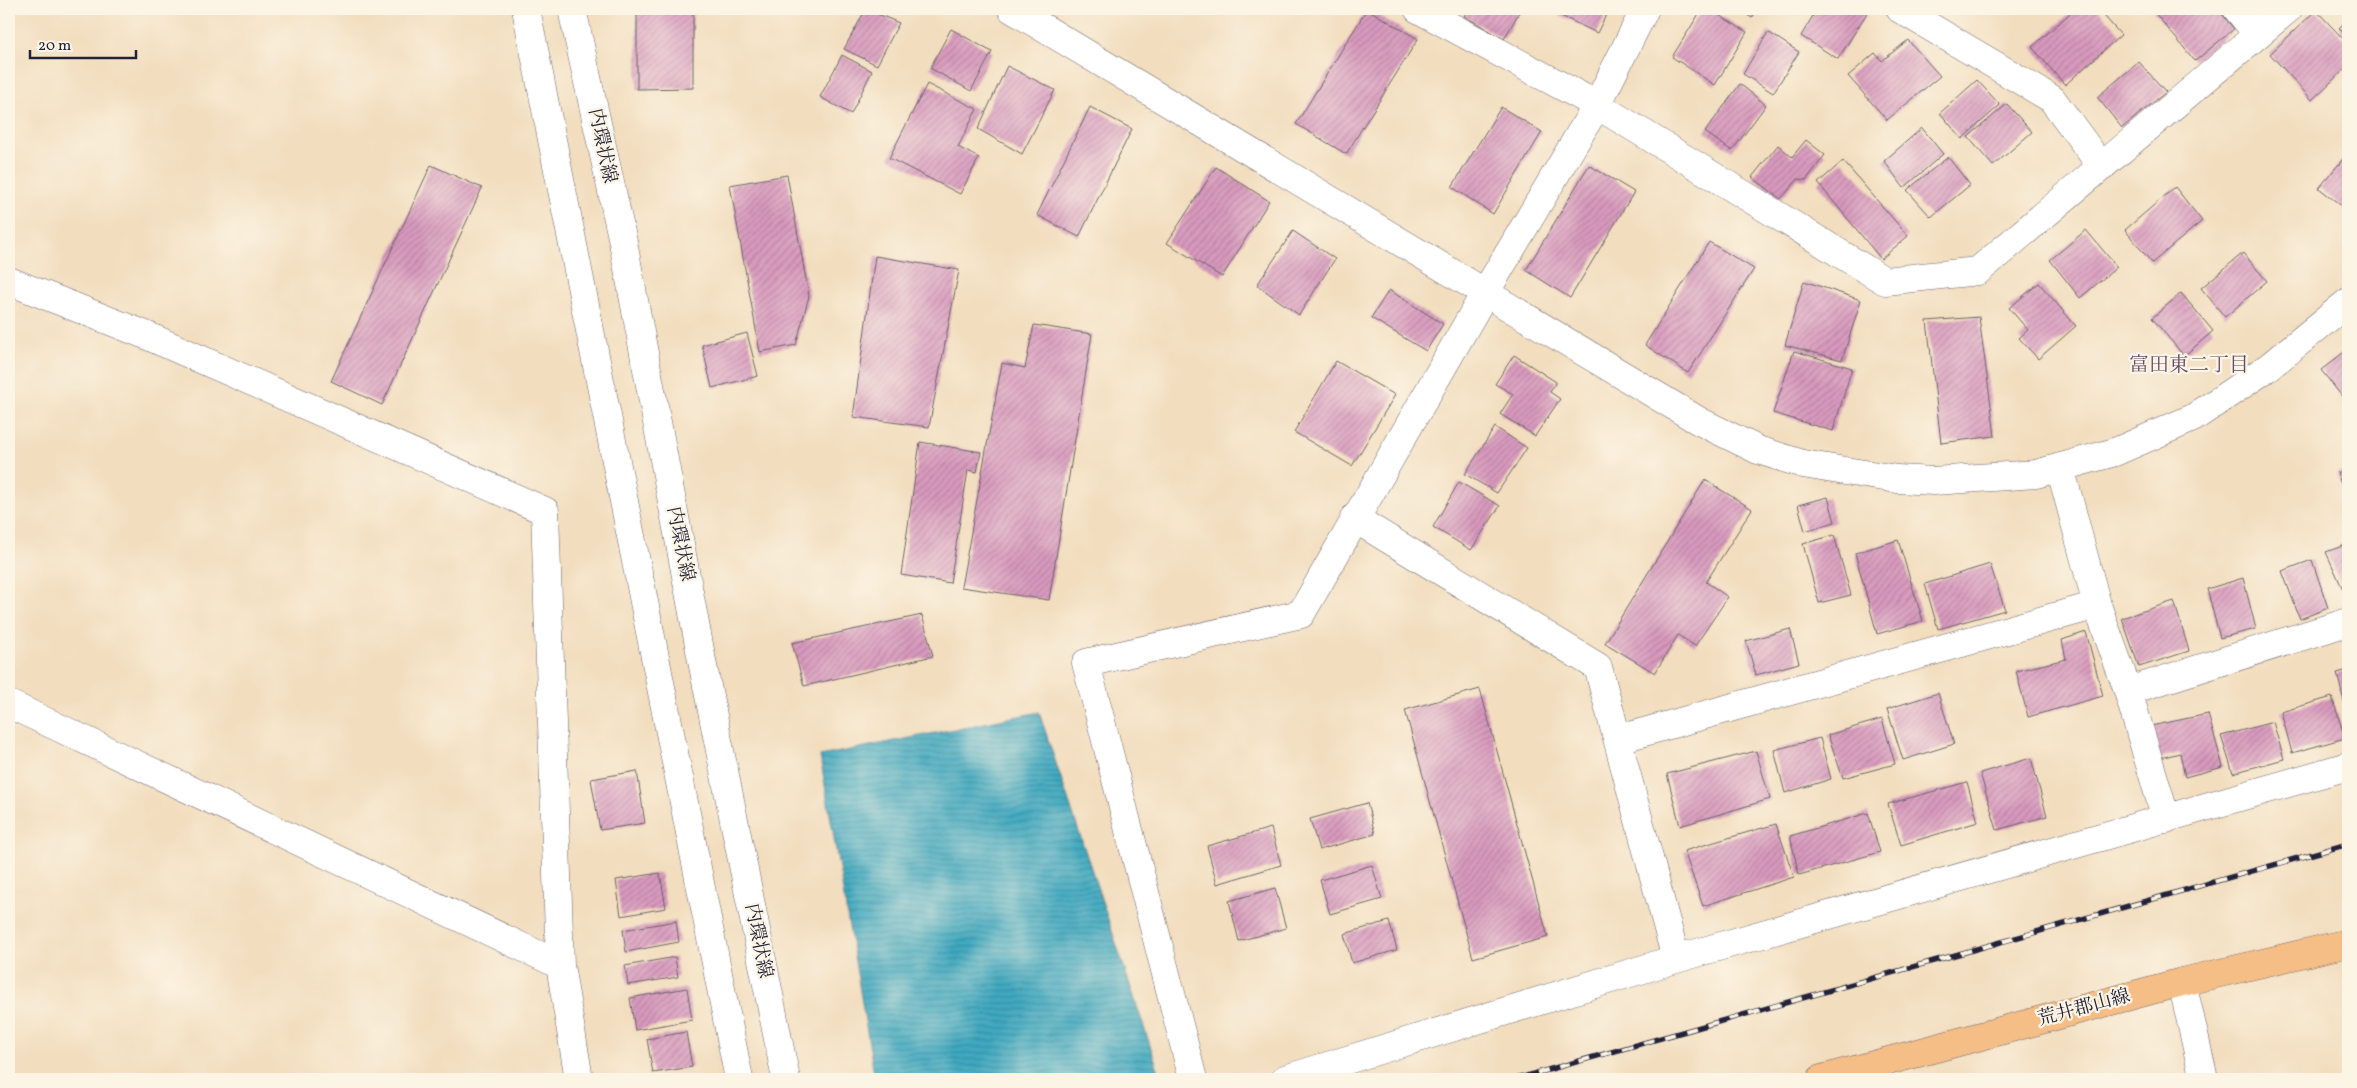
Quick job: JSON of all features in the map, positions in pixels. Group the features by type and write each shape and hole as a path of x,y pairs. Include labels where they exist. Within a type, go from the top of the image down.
{"main road":[{"name":"荒井郡山線","path":"1821,1079 2182,982 2348,943"}],"street":[{"path":"526,9 738,1079"},
{"name":"内環状線","path":"572,9 623,242 703,666 786,1079"},
{"path":"1012,9 1699,421 1758,450 1811,465 1897,479 1934,481 2036,474 2115,452 2193,418 2270,366 2348,302"},
{"path":"1420,9 1597,105 1885,281 1978,271 2257,33 2288,9"},
{"path":"1193,1079 1086,664 1301,614 1354,518 1597,105 1645,9"},
{"path":"1900,9 2052,99 2102,167"},
{"path":"2237,9 2257,33"},
{"path":"9,281 148,336 545,510 560,965 579,1079"},
{"path":"2060,467 2097,605 2128,691 2166,819"},
{"path":"1354,518 1598,667 1619,739 1676,959"},
{"path":"1619,739 2097,605"},
{"path":"2128,691 2348,622"},
{"path":"9,704 560,965"},
{"path":"1285,1079 1676,959 2348,766"},
{"path":"2182,982 2204,1079"}],"water":[{"path":"1039,712 1161,1078 875,1079 820,756"}],"building":[{"path":"637,9 693,9 693,88 637,89"},
{"path":"866,9 899,23 877,65 844,49"},
{"path":"1367,9 1418,39 1346,154 1296,124"},
{"path":"1468,9 1521,9 1504,39 1464,16"},
{"path":"1562,9 1609,9 1597,33 1559,15"},
{"path":"1702,9 1709,9 1747,32 1715,85 1672,57"},
{"path":"1738,9 1758,9 1752,18"},
{"path":"1817,9 1860,9 1867,13 1838,59 1801,36"},
{"path":"2075,9 2098,9 2121,35 2065,85 2032,47"},
{"path":"2158,9 2218,9 2234,29 2195,61 2154,12"},
{"path":"2316,10 2348,44 2348,66 2312,100 2270,54"},
{"path":"2348,19 2348,38 2339,28"},
{"path":"951,29 992,52 971,91 930,68"},
{"path":"1768,32 1799,52 1773,93 1743,74"},
{"path":"1908,40 1940,76 1887,120 1848,76 1875,53 1882,61"},
{"path":"842,55 872,71 851,114 820,97"},
{"path":"2139,62 2166,92 2122,128 2097,97"},
{"path":"1007,66 1055,90 1022,154 978,129"},
{"path":"1977,80 2000,105 1962,139 1940,113"},
{"path":"927,84 977,109 958,147 979,158 960,194 889,158"},
{"path":"1740,84 1766,105 1732,151 1705,132"},
{"path":"2007,104 2032,132 1993,166 1968,137"},
{"path":"1090,107 1132,129 1079,237 1037,215"},
{"path":"1501,107 1542,132 1493,214 1452,187"},
{"path":"1922,128 1943,154 1904,188 1884,161"},
{"path":"1806,140 1825,155 1806,180 1798,179 1781,199 1752,177 1778,145 1792,157"},
{"path":"2348,153 2348,211 2319,188"},
{"path":"1948,157 1970,185 1931,217 1907,190"},
{"path":"1843,161 1908,236 1881,259 1818,183"},
{"path":"431,165 482,188 382,405 331,381"},
{"path":"1589,165 1634,192 1570,298 1526,270"},
{"path":"1216,167 1269,201 1222,277 1167,243"},
{"path":"787,175 809,296 796,345 760,352 730,185"},
{"path":"2175,187 2202,221 2152,263 2125,230"},
{"path":"2086,230 2117,267 2080,298 2050,260"},
{"path":"1293,231 1335,259 1299,315 1257,285"},
{"path":"1709,242 1754,269 1688,373 1645,345"},
{"path":"2243,253 2267,281 2225,317 2201,288"},
{"path":"875,256 959,270 929,427 853,417"},
{"path":"1804,281 1861,300 1842,360 1785,345"},
{"path":"2039,283 2076,326 2038,359 2019,338 2028,330 2009,308"},
{"path":"1389,290 1443,324 1426,351 1371,318"},
{"path":"2181,293 2213,331 2184,356 2152,318"},
{"path":"1979,317 1995,436 1941,443 1927,321"},
{"path":"1034,325 1092,334 1049,600 961,587 1002,363 1025,368"},
{"path":"747,333 758,376 712,388 702,345"},
{"path":"2348,349 2348,404 2321,370"},
{"path":"1794,351 1852,368 1833,431 1773,413"},
{"path":"1514,355 1556,382 1550,392 1560,399 1535,436 1500,414 1513,394 1495,384"},
{"path":"1336,361 1395,395 1352,466 1294,432"},
{"path":"1495,427 1527,448 1497,493 1465,474"},
{"path":"920,442 981,452 977,472 968,470 950,583 901,575"},
{"path":"2348,469 2348,501 2337,473"},
{"path":"1705,480 1752,509 1706,582 1728,597 1695,646 1678,635 1655,673 1605,643"},
{"path":"1459,482 1500,506 1471,550 1433,527"},
{"path":"1828,497 1835,522 1805,531 1798,505"},
{"path":"1834,535 1851,595 1819,603 1803,544"},
{"path":"1898,540 1923,621 1877,634 1855,553"},
{"path":"2348,544 2348,596 2346,596 2326,552"},
{"path":"2312,560 2328,608 2300,619 2282,571"},
{"path":"1990,564 2005,610 1938,629 1925,584"},
{"path":"2243,578 2256,629 2220,638 2207,589"},
{"path":"2174,601 2189,651 2139,667 2122,618"},
{"path":"922,615 933,656 804,686 792,643"},
{"path":"1790,629 1799,663 1756,675 1746,641"},
{"path":"2086,632 2103,696 2028,717 2016,671 2066,659 2062,640"},
{"path":"2348,670 2348,718 2337,673"},
{"path":"1480,689 1548,937 1473,958 1405,710"},
{"path":"1938,693 1954,744 1903,760 1887,709"},
{"path":"2332,697 2345,738 2292,753 2281,712"},
{"path":"2208,714 2223,767 2185,777 2180,753 2160,758 2151,726"},
{"path":"1882,719 1895,764 1843,778 1828,735"},
{"path":"2273,722 2284,759 2233,773 2221,736"},
{"path":"1820,738 1831,779 1785,793 1774,750"},
{"path":"1756,751 1770,799 1680,826 1667,774"},
{"path":"2031,758 2047,816 1997,830 1980,773"},
{"path":"637,771 645,823 600,830 591,779"},
{"path":"1967,782 1978,822 1901,845 1888,804"},
{"path":"1367,803 1375,834 1319,850 1310,819"},
{"path":"1868,813 1880,852 1799,875 1790,836"},
{"path":"1776,824 1794,877 1703,906 1684,851"},
{"path":"1271,828 1281,865 1217,884 1207,846"},
{"path":"1372,865 1382,899 1330,914 1320,880"},
{"path":"660,873 666,908 621,916 616,880"},
{"path":"1275,888 1286,928 1239,941 1229,901"},
{"path":"676,921 679,942 626,952 623,930"},
{"path":"1389,921 1397,950 1352,963 1344,934"},
{"path":"675,957 678,977 628,985 625,966"},
{"path":"687,988 692,1020 635,1030 630,998"},
{"path":"686,1032 692,1067 653,1073 647,1039"}],"railway":[{"path":"1516,1079 2348,844"}],"district":[{"name":"富田東二丁目","path":"2189,366"}]}
